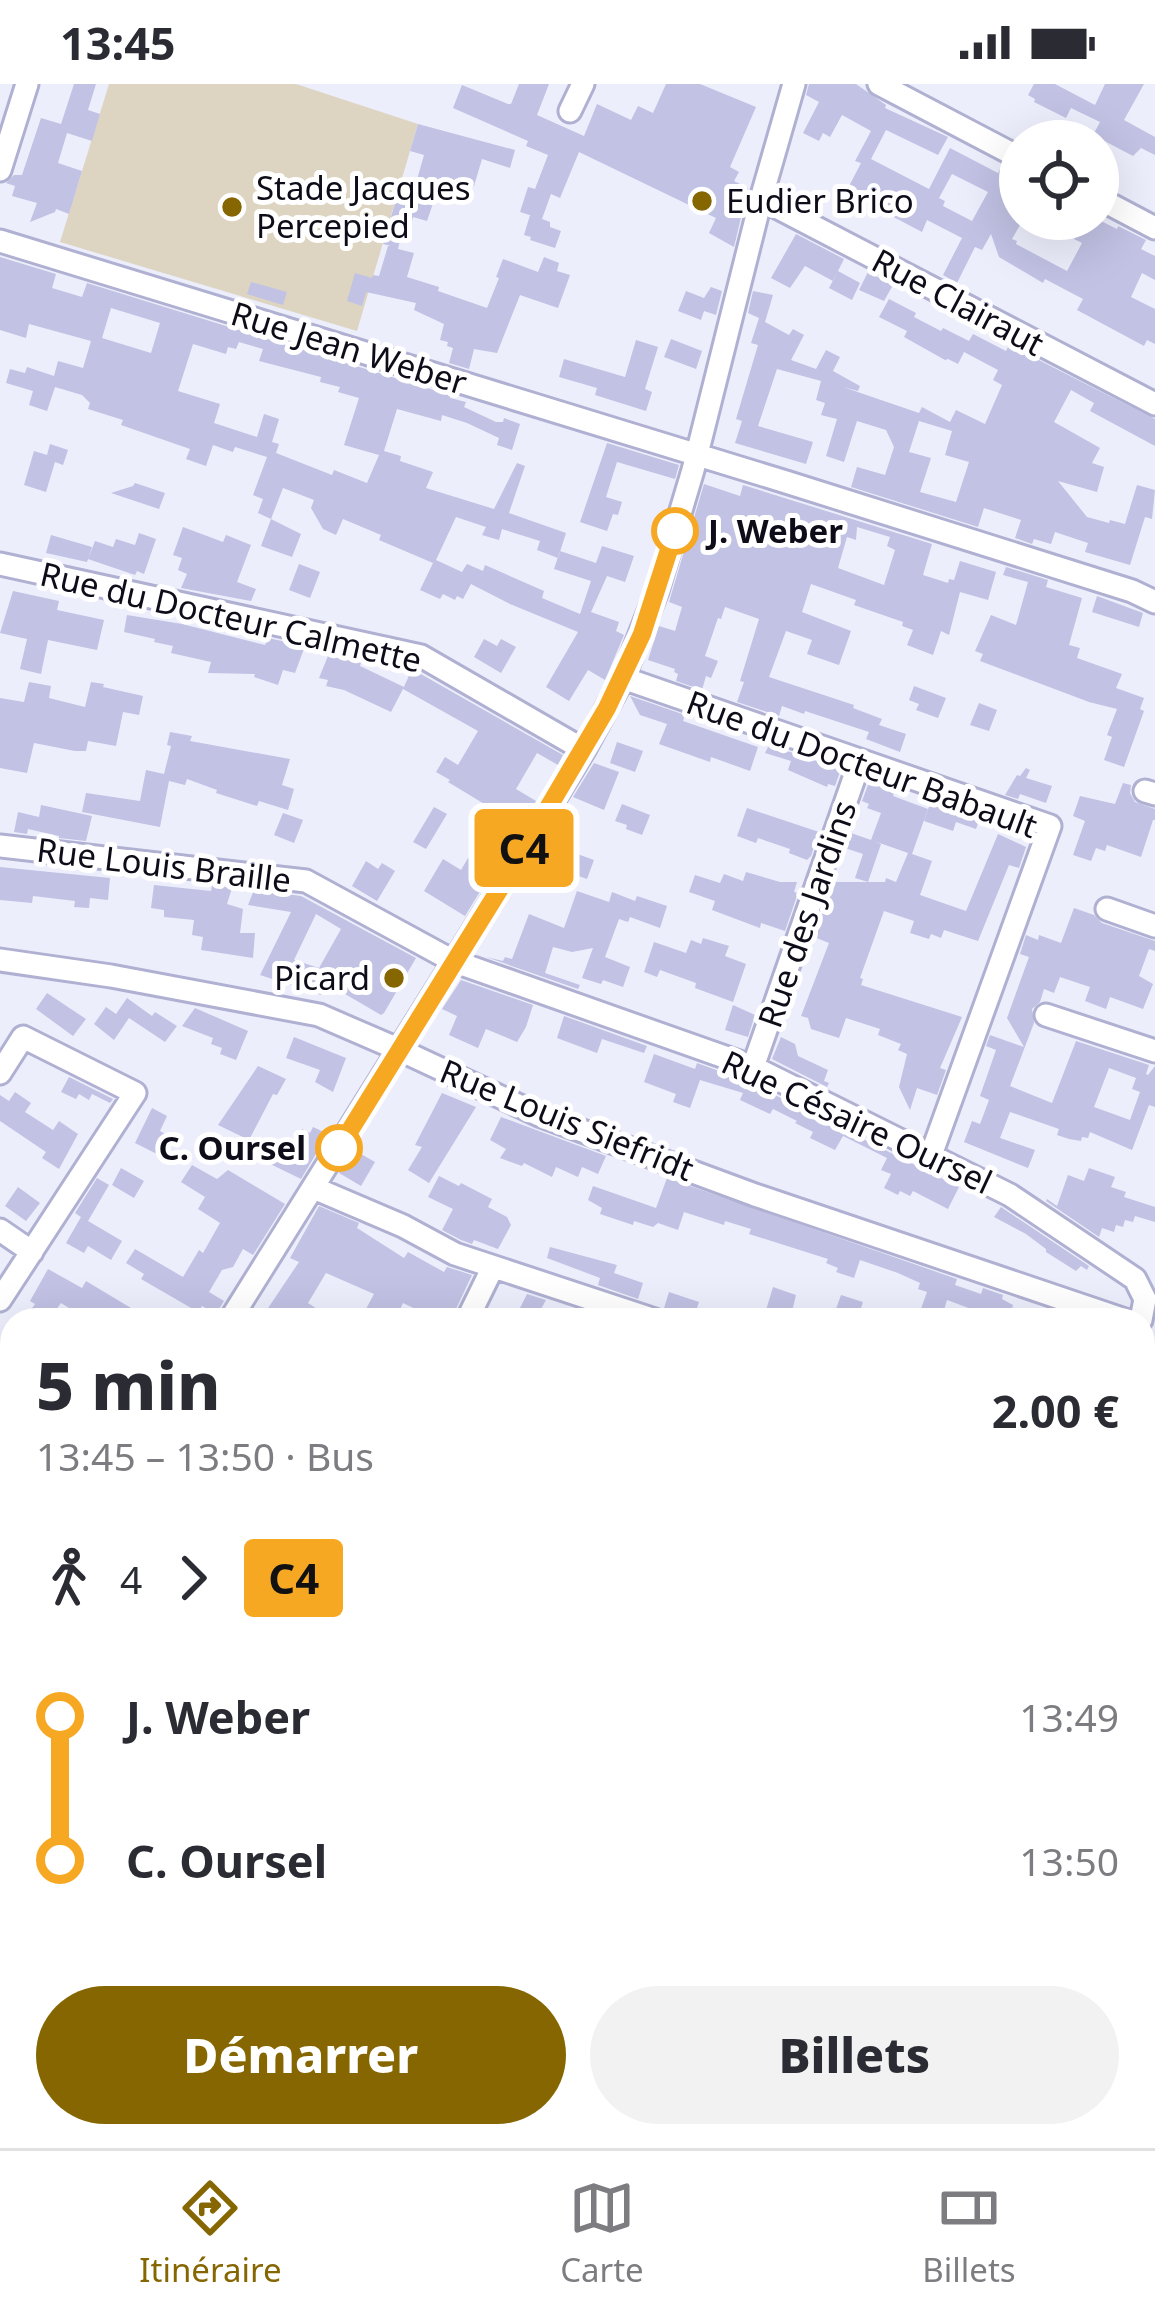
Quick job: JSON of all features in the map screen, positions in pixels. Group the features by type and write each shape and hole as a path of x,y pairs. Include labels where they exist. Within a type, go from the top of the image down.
{"street":[{"path":"0,170 27,84"},
{"path":"570,111 583,84"},
{"path":"238,1308 584,750 623,678 657,591 697,455 794,84"},
{"path":"879,84 999,147"},
{"name":"Rue Clairaut","path":"761,199 1155,404"},
{"path":"1119,209 1155,228"},
{"name":"Rue Jean Weber","path":"0,241 1111,584 1155,602"},
{"name":"Rue du Docteur Calmette","path":"0,564 421,656 584,750"},
{"name":"Rue du Docteur Babault","path":"623,678 1050,826 931,1155"},
{"name":"Rue des Jardins","path":"753,1067 860,761"},
{"name":"Rue Louis Braille","path":"0,846 306,881 452,961"},
{"path":"1107,909 1155,926"},
{"name":"Rue Louis Siefridt","path":"0,960 304,1012 400,1049 520,1107 635,1151 1090,1308"},
{"name":"Rue Césaire Oursel","path":"452,961 753,1067 931,1155 1010,1195 1136,1279 1143,1308"},
{"path":"1046,1015 1155,1052"},
{"path":"0,1072 23,1037 134,1093 0,1300"},
{"path":"314,1188 454,1254 590,1308"},
{"path":"0,1230 32,1252"},
{"path":"473,1308 493,1267"}],"shaded area":[{"name":"Stade Jacques Percepied","path":"109,84 296,84 418,124 357,331 60,242"}],"building":[{"path":"74,84 96,84 88,110 100,114 92,141 67,133 58,163 82,171 69,214 56,209 30,222 37,203 12,196 15,186 6,183 22,175 41,118 61,124"},
{"path":"519,84 549,84 537,115 584,136 597,104 631,120 638,106 653,113 666,84 700,84 756,107 730,167 739,172 734,181 748,188 734,247 709,233 716,218 579,152 560,198 551,194 542,219 561,231 555,248 530,240 524,235 530,215 520,212 528,187 535,189 548,155 526,146 528,141 453,108 462,85 511,104"},
{"path":"809,84 856,84 885,108 948,137 938,155 886,130 871,159 929,189 950,148 999,171 999,240 1017,241 1067,271 1082,243 1076,240 1119,240 1119,226 1146,240 1141,249 1155,256 1155,280 1142,273 1131,297 1155,309 1155,344 1147,340 1144,346 1077,310 1083,299 999,257 991,234 982,250 975,247 957,283 943,275 962,238 927,220 922,232 846,192 871,131 842,115 830,137 823,133 819,141 803,133 819,102 806,95","holes":["952,174 988,192 972,221 943,206 945,201 939,198"]},
{"path":"1034,84 1055,84 1095,105 1105,84 1144,84 1124,120 1155,137 1155,155 1141,148 1133,156 1119,149 1119,120 1096,120 1071,108 1066,118 1028,95"},
{"path":"418,124 515,150 510,168 482,159 474,186 442,177 427,221 405,219 398,249 414,253 407,277 487,308 503,259 538,272 544,257 559,263 557,271 570,275 558,308 520,295 497,353 474,349 469,369 449,363 453,348 440,340 444,324 414,310 416,303 366,292 362,306 347,301 355,273 379,276 391,246 383,244 398,193 412,197 424,155 410,151"},
{"path":"796,234 844,259 833,281 805,266 790,288 771,278"},
{"path":"0,257 56,274 52,288 82,297 87,283 450,395 496,422 504,418 520,424 512,450 497,445 499,438 467,423 397,409 384,451 433,472 426,488 494,509 517,463 525,466 509,513 566,533 560,551 596,563 602,546 634,556 625,582 607,576 591,612 619,622 616,631 624,635 605,680 588,670 569,701 546,687 578,632 471,584 463,599 457,596 455,600 420,590 433,563 343,519 336,535 323,529 311,508 314,500 283,488 271,519 258,513 263,499 253,495 267,457 213,445 206,466 186,459 190,449 121,425 123,420 88,409 90,403 82,395 55,387 47,411 29,405 33,391 6,383 10,369 25,373 27,367 54,376 58,361 83,368 91,341 29,324 26,338 0,330","holes":["111,308 160,323 151,353 102,338","239,342 263,349 259,361 321,377 320,382 340,387 338,392 359,398 344,445 379,455 367,483 276,453 279,444 272,442 279,419 264,414 257,437 214,423 220,404 178,391 193,344 226,354 228,347 236,349","456,517 486,527 482,535 499,540 502,529 540,541 537,550 558,558 554,569 591,581 580,614 542,598 544,591 485,565 483,571 467,564 462,572 436,560"]},
{"path":"838,271 860,283 852,300 829,288"},
{"path":"868,272 893,285 884,301 859,290"},
{"path":"251,282 287,292 283,305 247,294"},
{"path":"711,287 722,291 716,315 704,311 701,320 678,311 686,291 704,298"},
{"path":"753,291 773,295 765,322 789,335 793,329 804,335 791,360 816,369 826,350 840,357 833,371 860,386 858,391 843,387 919,413 922,407 950,422 956,410 985,424 1002,385 993,380 998,370 964,352 958,364 945,360 904,337 907,331 879,317 889,299 941,331 969,341 973,334 1006,351 1009,345 1155,419 1155,446 1090,411 1094,403 1071,390 1054,422 1100,448 1092,463 1104,467 1097,492 1058,481 1087,517 1125,524 1137,485 1155,490 1152,519 1145,517 1130,565 1085,552 1088,543 1055,532 1051,544 1015,538 1021,520 984,508 978,527 851,487 857,467 885,475 894,447 886,430 857,421 844,462 826,456 837,419 821,415 825,403 816,400 821,381 777,369 758,426 813,442 806,464 735,443 742,421 736,419 758,345 751,343 759,318 748,313","holes":["919,421 952,431 945,455 969,462 956,502 920,492 931,458 909,452"]},
{"path":"671,339 702,351 696,369 664,357"},
{"path":"636,340 658,347 645,389 652,392 646,411 595,395 597,388 559,377 564,359 625,377"},
{"path":"607,443 679,465 675,479 617,462 606,497 622,502 607,531 580,522"},
{"path":"50,444 68,450 63,465 55,462 46,492 24,485 34,451 47,455"},
{"path":"135,483 165,493 159,509 111,493"},
{"path":"704,484 740,496 743,485 932,544 923,575 948,583 954,580 960,561 996,572 988,600 960,592 949,635 941,631 933,655 907,645 913,630 902,626 903,622 811,584 802,612 851,631 839,665 807,654 812,640 786,631 769,677 882,719 879,725 906,734 900,752 866,739 869,732 805,711 782,706 779,716 737,702 759,619 725,607 705,656 718,661 711,678 706,676 702,690 676,681 675,669 648,660 659,626 675,631 682,607 669,602","holes":["857,527 890,537 887,546 895,550 884,585 838,568 847,537 856,540"]},
{"path":"271,519 301,534 292,557 261,546"},
{"path":"183,527 223,542 226,535 251,545 237,582 256,589 251,601 181,588 187,574 178,570 182,558 173,555"},
{"path":"139,533 156,539 144,574 88,559 95,541 113,547 116,539 135,545"},
{"path":"51,535 92,547 87,562 46,553"},
{"path":"299,564 320,572 310,598 289,590"},
{"path":"1006,567 1048,580 1046,587 1082,598 1069,645 1080,648 1077,658 1122,674 1116,688 1144,698 1140,709 1144,711 1124,767 1104,760 1117,709 980,661 983,654 975,651 991,615 1016,625 1028,582 1003,575"},
{"path":"13,591 59,601 57,610 104,620 97,650 48,640 41,674 20,669 27,639 0,633"},
{"path":"1097,596 1143,613 1139,627 1092,612"},
{"path":"127,615 265,645 268,638 305,646 295,673 283,670 278,685 255,674 208,673 211,662 171,653 173,646 124,632"},
{"path":"484,639 497,646 501,639 516,647 501,673 474,657"},
{"path":"328,656 361,663 404,687 391,712 326,686 328,680 319,678"},
{"path":"412,669 563,755 558,765 537,753 516,789 536,801 508,847 478,830 491,808 436,772 445,757 458,765 478,731 403,689"},
{"path":"29,682 51,686 49,698 85,707 91,682 143,696 139,715 123,712 116,746 88,741 86,751 75,751 34,743 27,773 0,768 0,698 24,702"},
{"path":"914,686 946,698 938,718 916,710 919,704 909,700"},
{"path":"630,696 685,715 683,721 758,747 750,771 659,744 667,724 640,715"},
{"path":"979,703 997,710 989,731 970,725"},
{"path":"170,732 192,736 190,741 290,759 282,785 294,789 288,810 259,801 257,806 187,779 185,785 169,781 160,827 82,812 86,793 140,801 146,770 164,774"},
{"path":"617,742 643,751 635,772 610,763"},
{"path":"769,745 841,769 835,786 788,770 791,761 765,753"},
{"path":"594,763 619,772 604,810 573,797"},
{"path":"1026,768 1030,770 1026,778 1052,786 1046,803 1020,794 1018,799 1005,795"},
{"path":"869,782 928,809 912,854 932,861 920,895 966,911 998,834 1026,847 1019,868 1009,865 978,941 944,930 941,938 910,933 914,921 884,911 861,985 962,1017 940,1068 946,1070 937,1095 917,1088 910,1110 899,1087 907,1054 898,1050 901,1044 878,1035 880,1029 846,1018 839,1038 811,1029 808,1018 801,1016 829,943 814,937 833,882 868,882 855,878 863,854 845,848 851,833 871,840 881,813 862,801","holes":["874,841 908,853 896,882 886,878 885,882 868,882 881,844"]},
{"path":"1123,783 1131,785 1135,802 1155,809 1141,857 1107,845 1105,851 1096,848 1091,861 1073,855 1085,821 1073,816 1080,796 1115,804"},
{"path":"931,801 980,818 976,829 956,822 953,831 924,821"},
{"path":"622,804 650,815 642,835 615,821"},
{"path":"41,805 92,816 86,841 28,829 27,834 14,832 18,812 39,817"},
{"path":"434,807 447,814 426,849 413,842"},
{"path":"747,808 819,832 811,856 807,860 758,838 756,843 737,836"},
{"path":"283,813 303,820 294,843 274,835"},
{"path":"569,851 594,860 587,879 562,870"},
{"path":"468,858 492,872 465,916 424,891 443,859 461,870"},
{"path":"366,861 378,869 382,863 395,871 377,901 352,886"},
{"path":"0,867 110,878 108,900 90,898 89,908 74,907 75,901 33,896 32,903 0,900"},
{"path":"746,872 797,882 785,931 761,923 760,928 712,910 715,901 689,892 695,875 720,883 724,874 743,881"},
{"path":"154,885 211,891 212,885 232,888 227,904 243,909 240,933 255,933 253,958 201,950 203,937 192,935 194,920 164,917 164,910 151,908"},
{"path":"254,890 301,896 416,958 381,1015 328,984 321,995 260,975 291,912 248,905","holes":["316,914 341,929 319,968 294,960"]},
{"path":"577,891 609,902 612,892 667,906 660,928 630,917 628,922 619,919 605,957 630,967 623,987 582,978 593,948 572,952 553,947 545,973 580,985 578,989 486,957 512,959 529,914 564,928"},
{"path":"1074,908 1155,941 1155,951 1149,949 1139,976 1153,984 1143,1009 1110,997 1106,1009 1085,1001 1090,987 1060,977 1054,993 1044,989 1032,1009 1034,1023 1010,1086 1052,1103 1076,1041 1149,1065 1148,1075 1155,1066 1155,1107 1149,1105 1132,1150 1090,1132 1081,1141 1069,1139 1057,1135 1059,1129 1010,1112 1000,1138 1035,1150 1028,1168 964,1142 972,1121 980,1124 989,1100 980,1096 996,1050 986,1046 990,1035 1024,1047 1007,1018 1029,957 1020,954 1026,935 1061,943","holes":["1109,1068 1136,1078 1132,1089 1140,1092 1130,1120 1094,1107"]},
{"path":"703,938 729,946 725,956 746,964 733,1002 660,970 657,977 644,972 654,942 686,953 691,940 701,944"},
{"path":"461,980 533,1005 517,1042 486,1029 478,1048 449,1035 457,1016 442,1009"},
{"path":"47,993 86,1019 73,1036 36,1009"},
{"path":"127,998 177,1026 165,1042 129,1018 114,1040 94,1024 106,1007 116,1014"},
{"path":"733,1005 755,1015 748,1037 725,1030"},
{"path":"195,1008 248,1031 236,1060 220,1054 222,1048 211,1044 213,1038 182,1026"},
{"path":"564,1016 647,1046 644,1053 602,1039 597,1053 557,1038"},
{"path":"294,1037 346,1058 333,1092 315,1082 320,1070 286,1058"},
{"path":"781,1037 795,1044 798,1056 828,1070 827,1087 772,1059"},
{"path":"654,1054 747,1081 959,1187 948,1209 913,1191 910,1196 900,1191 898,1195 884,1188 891,1174 881,1170 887,1158 843,1136 835,1150 810,1138 813,1132 797,1121 740,1100 743,1093 700,1080 690,1108 673,1102 676,1094 644,1082"},
{"path":"258,1066 286,1079 249,1140 218,1125"},
{"path":"69,1077 113,1099 110,1103 92,1094 89,1100 79,1094 76,1099 61,1092"},
{"path":"15,1092 31,1103 25,1112 53,1130 59,1121 78,1134 59,1169 42,1158 46,1152 0,1121 0,1095 9,1101"},
{"path":"442,1093 476,1107 429,1183 408,1170 422,1147 415,1145"},
{"path":"152,1108 167,1116 160,1131 174,1139 165,1158 135,1143"},
{"path":"501,1117 606,1156 598,1174 582,1167 578,1177 556,1167 552,1177 500,1158 506,1149 490,1140"},
{"path":"313,1127 328,1134 301,1179 262,1160 270,1142 287,1151 302,1129 310,1133"},
{"path":"354,1150 375,1162 361,1186 339,1173"},
{"path":"192,1165 217,1179 228,1170 285,1204 253,1255 243,1249 233,1267 222,1270 209,1292 224,1301 220,1308 191,1308 141,1279 144,1274 126,1263 135,1249 183,1277 199,1250 203,1253 220,1223 198,1209 205,1197 181,1182"},
{"path":"121,1168 144,1181 134,1198 112,1185"},
{"path":"1089,1168 1115,1177 1111,1187 1126,1192 1124,1197 1155,1207 1155,1222 1135,1216 1133,1222 1125,1220 1123,1227 1116,1225 1114,1232 1102,1228 1099,1237 1046,1201 1057,1206 1068,1175 1084,1181"},
{"path":"439,1176 492,1199 488,1207 507,1217 511,1225 498,1249 474,1240 472,1244 442,1230 453,1209 428,1197"},
{"path":"97,1178 109,1185 88,1221 122,1241 111,1260 88,1246 84,1253 66,1243 81,1217 75,1213"},
{"path":"667,1178 957,1279 955,1285 1003,1295 1012,1308 968,1308 947,1300 945,1308 921,1308 927,1292 918,1289 920,1283 860,1260 854,1278 836,1272 838,1268 826,1263 828,1259 749,1234 751,1229 725,1221 724,1225 684,1212 678,1230 658,1223 653,1227 634,1221 633,1225 600,1214 602,1208 588,1200 593,1186 656,1208"},
{"path":"18,1187 40,1203 26,1221 5,1206"},
{"path":"319,1206 359,1223 357,1228 404,1258 408,1252 444,1272 447,1267 472,1275 456,1308 413,1308 403,1303 401,1308 366,1308 374,1294 326,1273 308,1303 316,1308 268,1308 299,1262 290,1258"},
{"path":"1001,1207 1089,1266 1087,1270 1081,1266 1076,1271 994,1217"},
{"path":"550,1247 617,1265 614,1273 643,1283 638,1299 598,1285 600,1278 547,1258"},
{"path":"48,1269 82,1288 86,1281 131,1308 69,1308 61,1303 57,1308 32,1308 35,1304 30,1301"},
{"path":"773,1287 796,1295 793,1308 767,1308"},
{"path":"669,1292 699,1302 697,1308 664,1308"},
{"path":"527,1294 546,1300 542,1308 520,1308"},
{"path":"841,1295 863,1302 861,1308 836,1308"}],"bus line":[{"name":"C4","path":"339,1148 607,708 642,634 675,531"}],"place":[{"name":"Eudier Brico","path":"702,201"},
{"name":"Stade Jacques Percepied","path":"232,207"},
{"name":"J. Weber","path":"675,531"},
{"name":"Picard","path":"394,978"},
{"name":"C. Oursel","path":"339,1148"}]}
